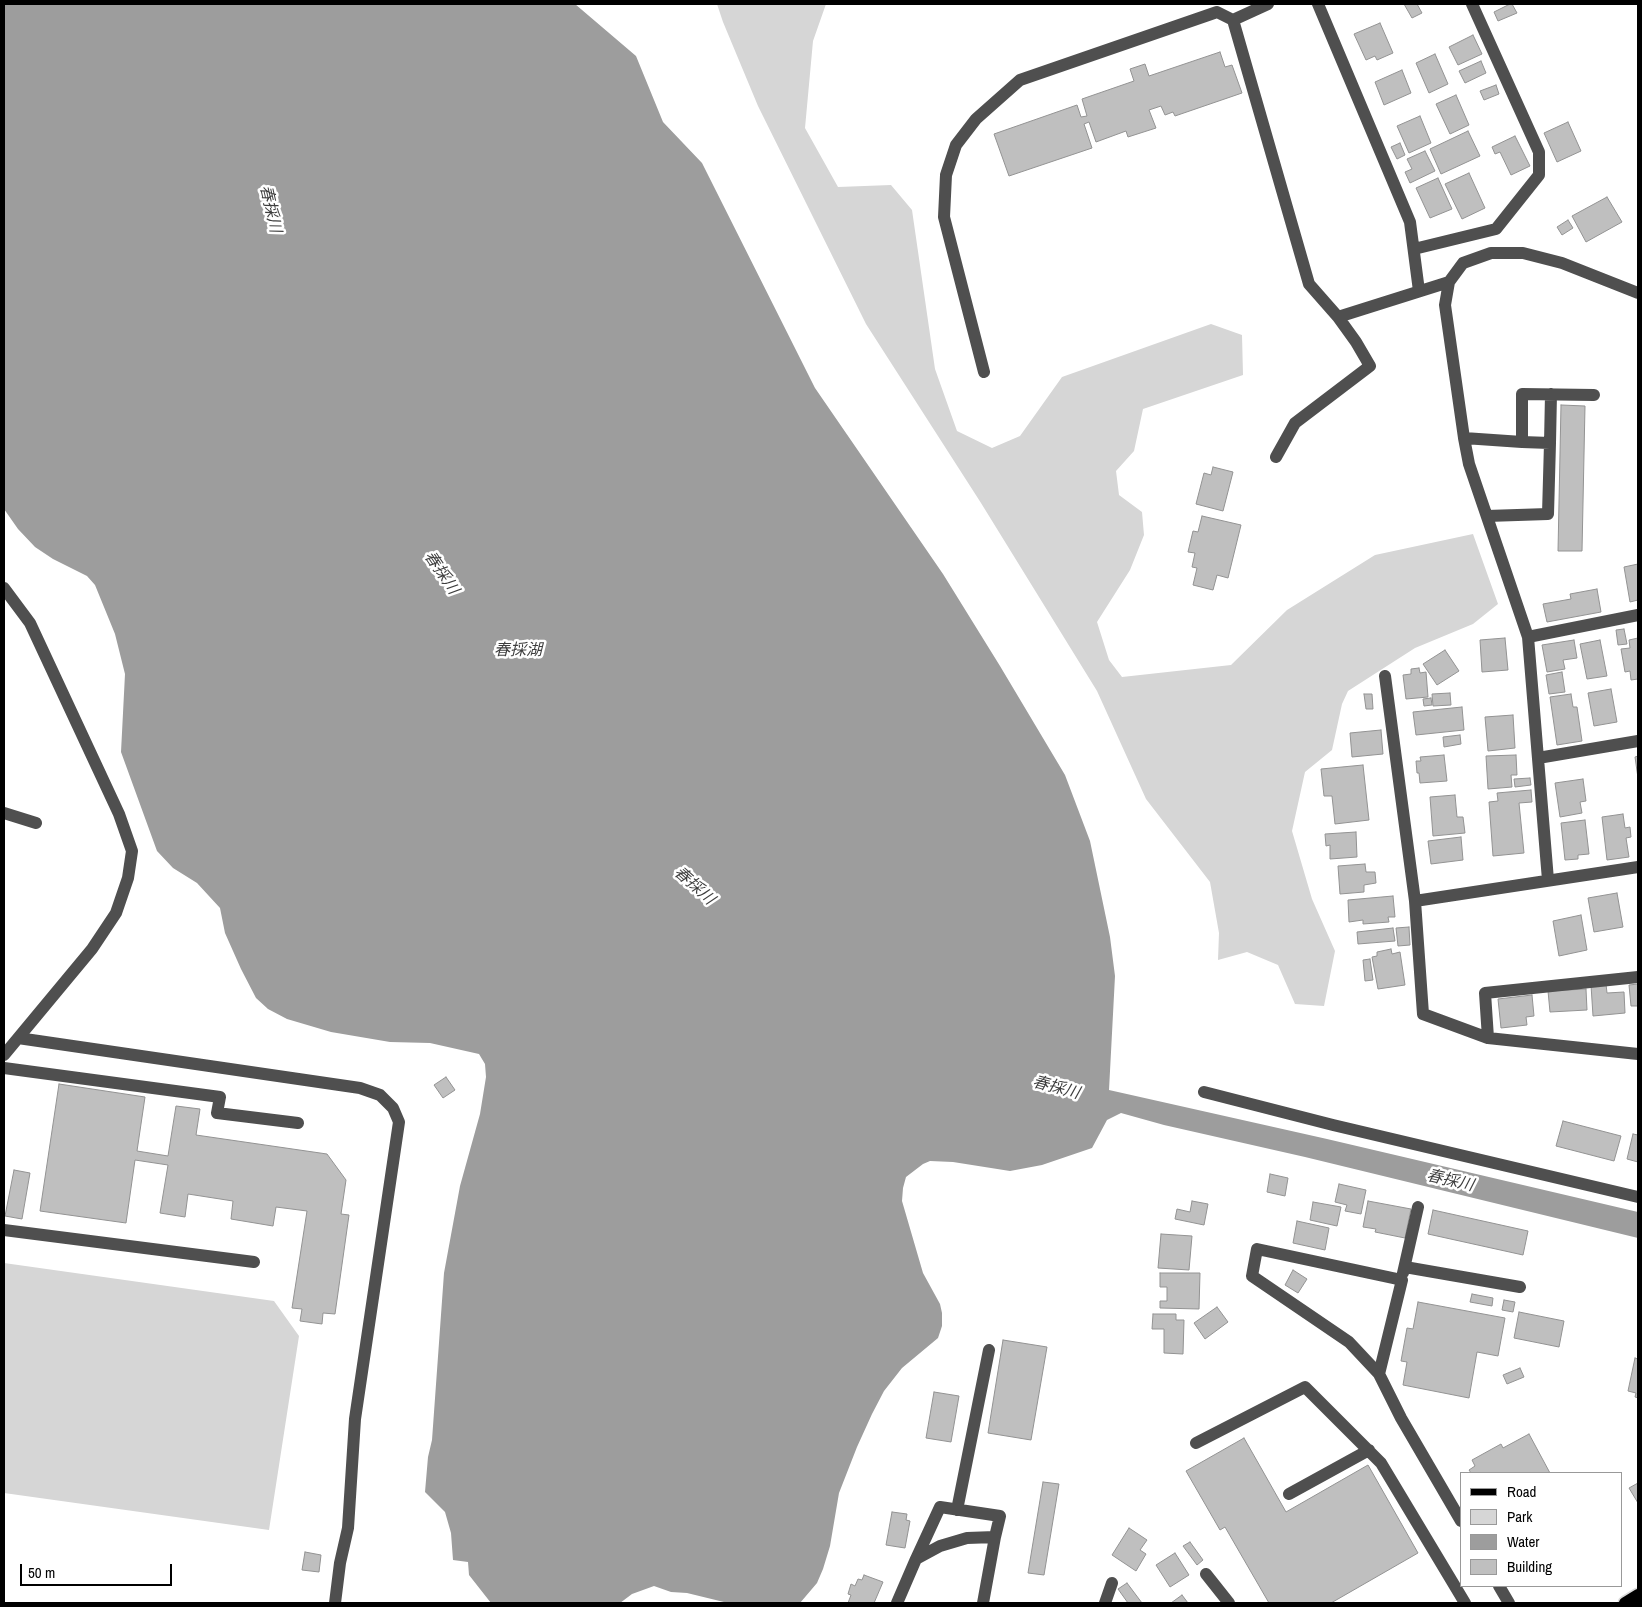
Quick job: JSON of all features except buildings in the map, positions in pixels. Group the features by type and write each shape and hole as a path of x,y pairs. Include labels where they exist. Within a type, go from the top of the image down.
{"main road":[{"path":"1624,1603 1638,1595"}],"street":[{"path":"1234,20 1268,4"},
{"path":"1318,4 1410,222 1419,291"},
{"path":"1414,249 1496,229 1539,175 1539,152 1472,4"},
{"path":"984,372 944,217 946,175 956,144 976,119 1020,80 1217,12 1234,20 1309,284 1338,317 1370,366 1295,423 1276,456"},
{"path":"1548,880 1528,637 1469,464 1445,304 1449,282 1463,263 1491,253 1523,253 1562,263 1638,293"},
{"path":"1338,317 1449,282"},
{"path":"1522,442 1522,394 1594,395"},
{"path":"1488,516 1548,514 1551,394"},
{"path":"1464,438 1550,443"},
{"path":"4,588 30,623 119,814 132,851 128,878 116,913 92,949 4,1055"},
{"path":"1528,637 1638,615"},
{"path":"1385,676 1415,901 1423,1014 1488,1038 1638,1054"},
{"path":"1538,758 1638,741"},
{"path":"4,813 36,823"},
{"path":"1415,901 1638,867"},
{"path":"1488,1038 1485,993 1638,977"},
{"path":"18,1038 360,1088 380,1095 393,1108 399,1122 355,1419 348,1528 340,1563 335,1603"},
{"path":"4,1068 220,1097 217,1113 298,1123"},
{"path":"1204,1092 1333,1125 1638,1197"},
{"path":"1378,1374 1418,1207"},
{"path":"4,1230 254,1262"},
{"path":"1402,1280 1257,1250 1252,1276 1349,1342 1378,1374 1401,1418 1460,1519"},
{"path":"1405,1266 1520,1288"},
{"path":"957,1510 989,1350"},
{"path":"1196,1443 1305,1387 1381,1463 1465,1603"},
{"path":"1289,1494 1369,1450"},
{"path":"897,1603 940,1507 1000,1516 982,1603"},
{"path":"916,1559 940,1546 967,1538 995,1537"},
{"path":"1206,1574 1229,1603"},
{"path":"1105,1603 1112,1584"},
{"path":"1500,1587 1509,1603"}],"green space":[{"path":"717,4 826,4 813,41 805,128 838,187 891,185 912,210 935,369 957,431 992,448 1020,436 1062,377 1211,324 1242,335 1243,375 1143,409 1134,451 1116,471 1119,495 1142,512 1144,535 1130,570 1097,622 1109,660 1122,677 1231,665 1287,610 1375,555 1473,534 1498,604 1473,624 1415,648 1348,691 1342,704 1332,750 1305,772 1292,831 1312,899 1335,951 1324,1006 1295,1004 1278,965 1247,952 1218,960 1219,933 1210,882 1146,799 1097,691 981,503 866,324 758,106"},
{"path":"4,1263 274,1301 299,1336 269,1530 4,1493"}],"water":[{"name":"春採湖","path":"4,4 575,4 636,56 663,122 702,163 815,388 943,574 1065,775 1090,841 1110,937 1115,976 1109,1090 1638,1212 1638,1238 1305,1157 1164,1125 1121,1113 1107,1120 1092,1148 1042,1165 1010,1171 953,1162 930,1161 906,1177 902,1201 923,1273 940,1304 942,1326 938,1338 902,1368 884,1391 872,1414 839,1493 830,1546 823,1569 817,1583 800,1603 728,1603 687,1593 671,1592 654,1586 632,1594 620,1603 491,1603 469,1575 468,1562 453,1560 451,1533 445,1512 425,1492 428,1457 432,1440 444,1273 460,1186 480,1114 486,1077 485,1064 479,1054 430,1043 390,1042 331,1032 287,1019 268,1009 256,998 241,969 225,933 220,908 197,883 173,868 157,851 121,752 125,674 115,634 95,585 87,576 53,559 35,547 18,529 4,509"}],"water label":[{"name":"春採川","path":"270,209"},
{"name":"春採川","path":"441,573"},
{"name":"春採川","path":"694,886"},
{"name":"春採川","path":"1056,1088"},
{"name":"春採川","path":"1450,1181"}]}
